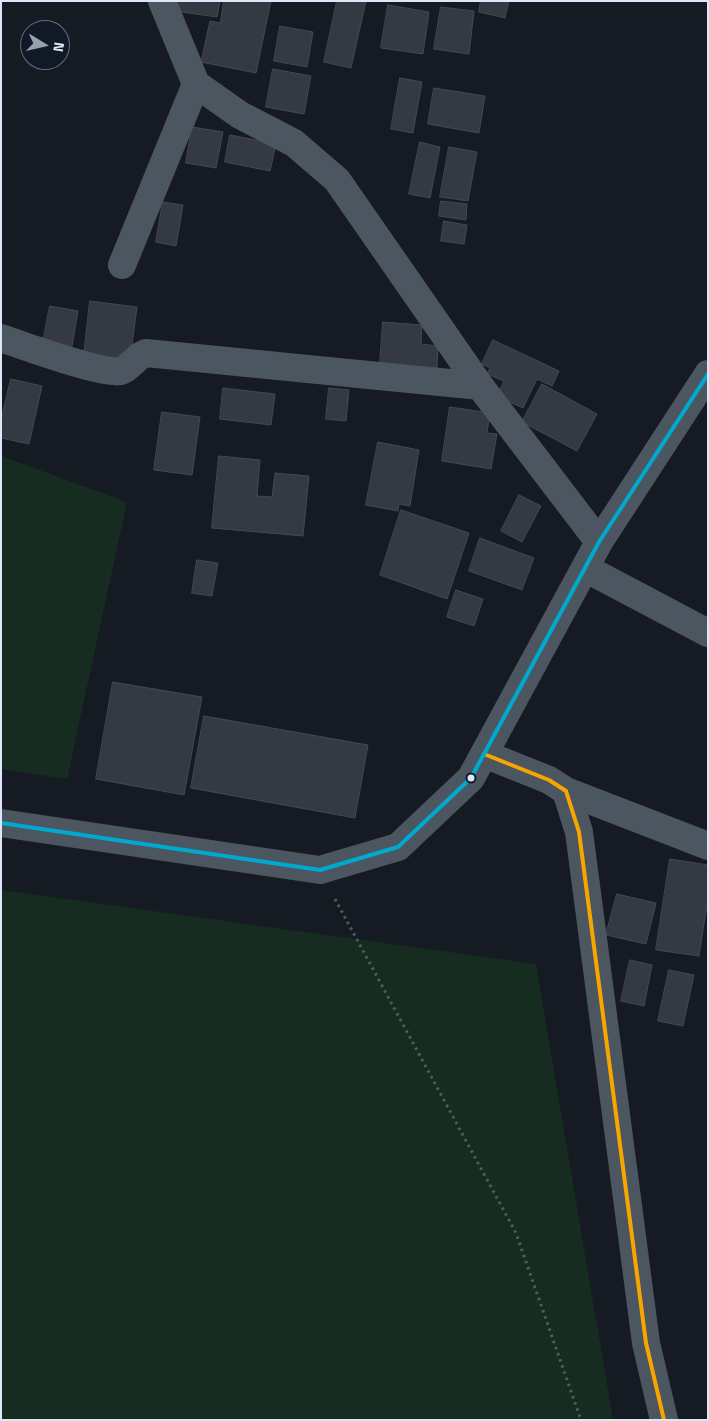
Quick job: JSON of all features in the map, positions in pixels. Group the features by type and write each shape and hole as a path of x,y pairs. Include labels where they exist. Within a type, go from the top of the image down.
{"street":[{"path":"162,1 196,84 240,115 294,143 337,180 480,386 599,542"},
{"path":"122,265 196,84"},
{"path":"1,338 73,362 114,371 123,370 137,357 146,353 480,386"},
{"path":"1,823 320,870 398,847 471,778 599,542 708,374"},
{"path":"585,568 708,632"},
{"path":"484,754 549,780 566,791 708,846"},
{"path":"566,791 579,832 646,1343 664,1420"}],"path":[{"path":"320,870 516,1233 581,1420"}],"green space":[{"path":"1,456 127,502 67,779 1,769"},
{"path":"1,890 536,964 613,1420 1,1420"}],"building":[{"path":"177,1 220,1 217,17 175,11"},
{"path":"224,1 271,1 256,73 201,62 210,21 220,23"},
{"path":"337,1 366,1 351,68 324,62"},
{"path":"481,1 509,1 505,18 479,12"},
{"path":"388,5 429,12 423,54 381,48"},
{"path":"441,7 474,11 469,54 434,49"},
{"path":"280,26 313,32 307,67 274,61"},
{"path":"273,69 311,76 304,114 266,107"},
{"path":"400,78 422,82 413,133 391,129"},
{"path":"434,88 485,96 479,133 428,124"},
{"path":"192,127 223,132 216,168 186,163"},
{"path":"230,135 276,144 270,171 225,162"},
{"path":"420,142 440,147 430,198 409,194"},
{"path":"449,147 477,152 468,201 440,197"},
{"path":"441,201 467,204 466,220 439,216"},
{"path":"163,202 183,205 176,246 156,242"},
{"path":"444,221 467,225 464,244 441,241"},
{"path":"90,301 137,307 130,360 84,355"},
{"path":"50,306 78,311 71,352 42,347"},
{"path":"383,322 422,325 421,344 438,346 437,368 380,364"},
{"path":"493,340 559,371 552,386 537,379 523,408 497,396 504,381 487,374 490,368 482,364"},
{"path":"11,379 42,386 29,444 1,438 1,420"},
{"path":"542,384 597,414 577,451 522,422"},
{"path":"223,388 275,394 271,425 220,419"},
{"path":"329,388 349,390 346,421 326,419"},
{"path":"450,407 490,413 487,433 497,434 491,469 442,461"},
{"path":"162,412 200,417 192,475 154,470"},
{"path":"378,442 419,450 410,506 399,504 398,511 366,505"},
{"path":"219,456 260,460 257,496 272,497 275,473 309,476 303,536 212,528"},
{"path":"519,495 541,506 522,542 501,531"},
{"path":"401,510 469,533 447,599 380,575"},
{"path":"480,538 534,558 522,590 469,571"},
{"path":"197,560 218,563 212,596 192,593"},
{"path":"456,590 483,599 474,626 447,617"},
{"path":"113,682 202,697 184,795 96,779"},
{"path":"204,716 368,745 355,818 191,788"},
{"path":"670,859 708,865 708,898 699,956 656,950"},
{"path":"617,894 656,903 646,944 606,935"},
{"path":"630,960 652,965 644,1006 621,1001"},
{"path":"669,970 694,975 683,1026 658,1021"}],"transit line":[{"path":"1,823 320,870 398,847 471,778 599,542 708,374"},
{"path":"484,754 549,780 566,791 579,832 646,1343 664,1420"}]}
